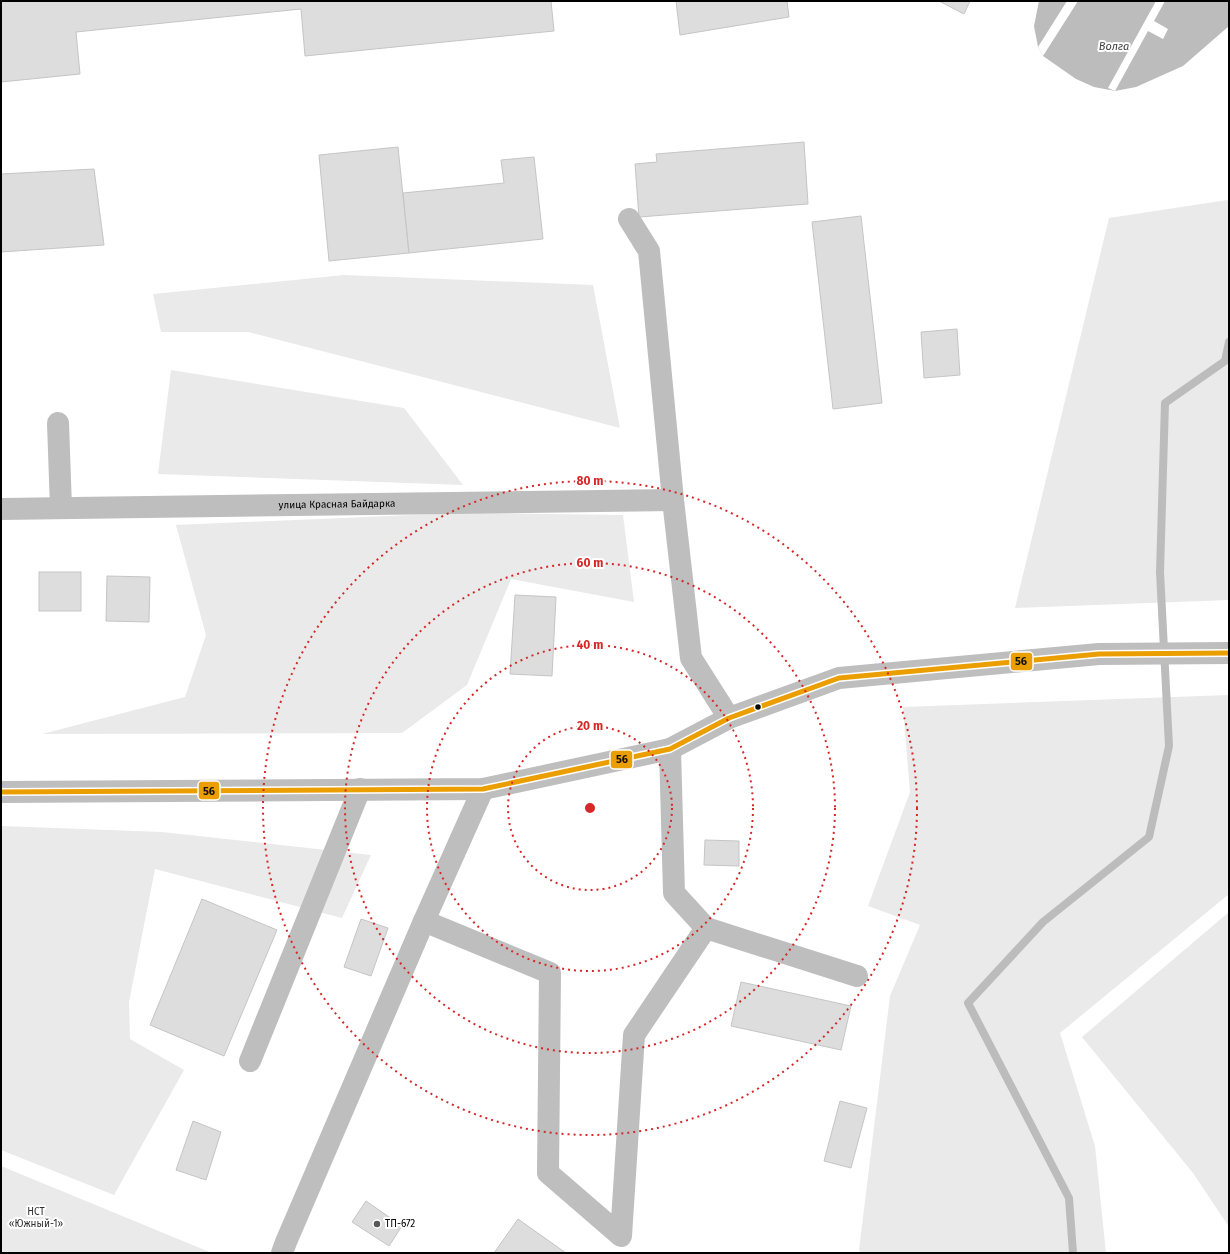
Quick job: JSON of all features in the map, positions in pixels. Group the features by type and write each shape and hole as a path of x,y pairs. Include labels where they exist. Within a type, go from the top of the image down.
{"street":[{"path":"629,219 648,251 673,500 691,658 729,718"},
{"path":"58,423 61,508"},
{"name":"улица Красная Байдарка","path":"1,509 673,500"},
{"path":"1,792 483,789 670,749 729,718 839,678 1099,654 1229,653"},
{"path":"670,749 674,893 706,928 857,976"},
{"path":"250,1061 360,789"},
{"path":"282,1253 424,921 483,789"},
{"path":"424,921 550,973 548,1173 621,1236 634,1035 706,928"}],"green space":[{"path":"1227,200 1229,202 1229,600 1015,608 1109,218"},
{"path":"344,275 593,285 620,428 248,332 161,332 153,294"},
{"path":"171,370 404,408 463,485 158,474"},
{"path":"459,513 623,515 634,602 511,579 467,685 402,733 42,734 185,697 206,635 176,525"},
{"path":"1229,695 1229,894 1060,1033 1095,1146 1106,1253 861,1253 859,1250 890,996 920,925 868,906 910,792 903,707"},
{"path":"1,826 162,832 371,855 342,918 155,869 129,1002 130,1039 184,1070 114,1195 1,1150"},
{"path":"1229,912 1229,1227 1193,1173 1082,1037"},
{"name":"НСТ «Южный-1»","path":"1,1166 212,1253 1,1253"}],"water":[{"name":"Волга","path":"1039,1 1229,1 1229,26 1183,66 1136,87 1115,91 1094,87 1076,79 1043,56 1038,47 1034,26"}],"pier":[{"path":"1067,1 1078,1 1043,56 1038,47"},
{"path":"1156,1 1165,1 1154,21 1168,29 1163,39 1148,31 1115,91 1108,88"}],"building":[{"path":"1,1 551,1 554,31 305,56 301,9 76,32 80,74 1,82"},
{"path":"676,1 787,1 789,17 680,35"},
{"path":"939,1 970,1 964,14"},
{"path":"804,142 808,204 639,217 635,164 657,162 656,154"},
{"path":"398,147 409,253 329,261 319,155"},
{"path":"534,157 543,239 409,253 403,193 504,183 501,160"},
{"path":"94,169 104,245 1,252 1,174"},
{"path":"861,216 882,403 833,409 812,222"},
{"path":"957,329 960,375 924,378 921,332"},
{"path":"39,572 81,572 81,611 39,611"},
{"path":"107,576 150,577 149,622 106,621"},
{"path":"515,595 556,597 552,676 510,674"},
{"path":"705,840 739,841 739,866 704,865"},
{"path":"202,899 277,930 224,1056 150,1025"},
{"path":"361,919 388,928 371,976 344,967"},
{"path":"741,982 851,1006 841,1050 731,1026"},
{"path":"840,1101 867,1108 851,1168 824,1161"},
{"path":"193,1121 221,1132 206,1180 176,1170"},
{"name":"ТП-672","path":"366,1201 402,1226 389,1246 352,1222"},
{"path":"518,1219 566,1253 494,1253"}],"waterway":[{"path":"1073,1253 1069,1198 968,1003 1043,922 1149,837 1169,746 1160,572 1165,403 1225,361 1229,342"}],"transit line":[{"name":"56","path":"1,792 483,789 670,749 729,718 839,678 1099,654 1229,653"}],"place":[{"name":"ТП-672","path":"377,1224"}]}
